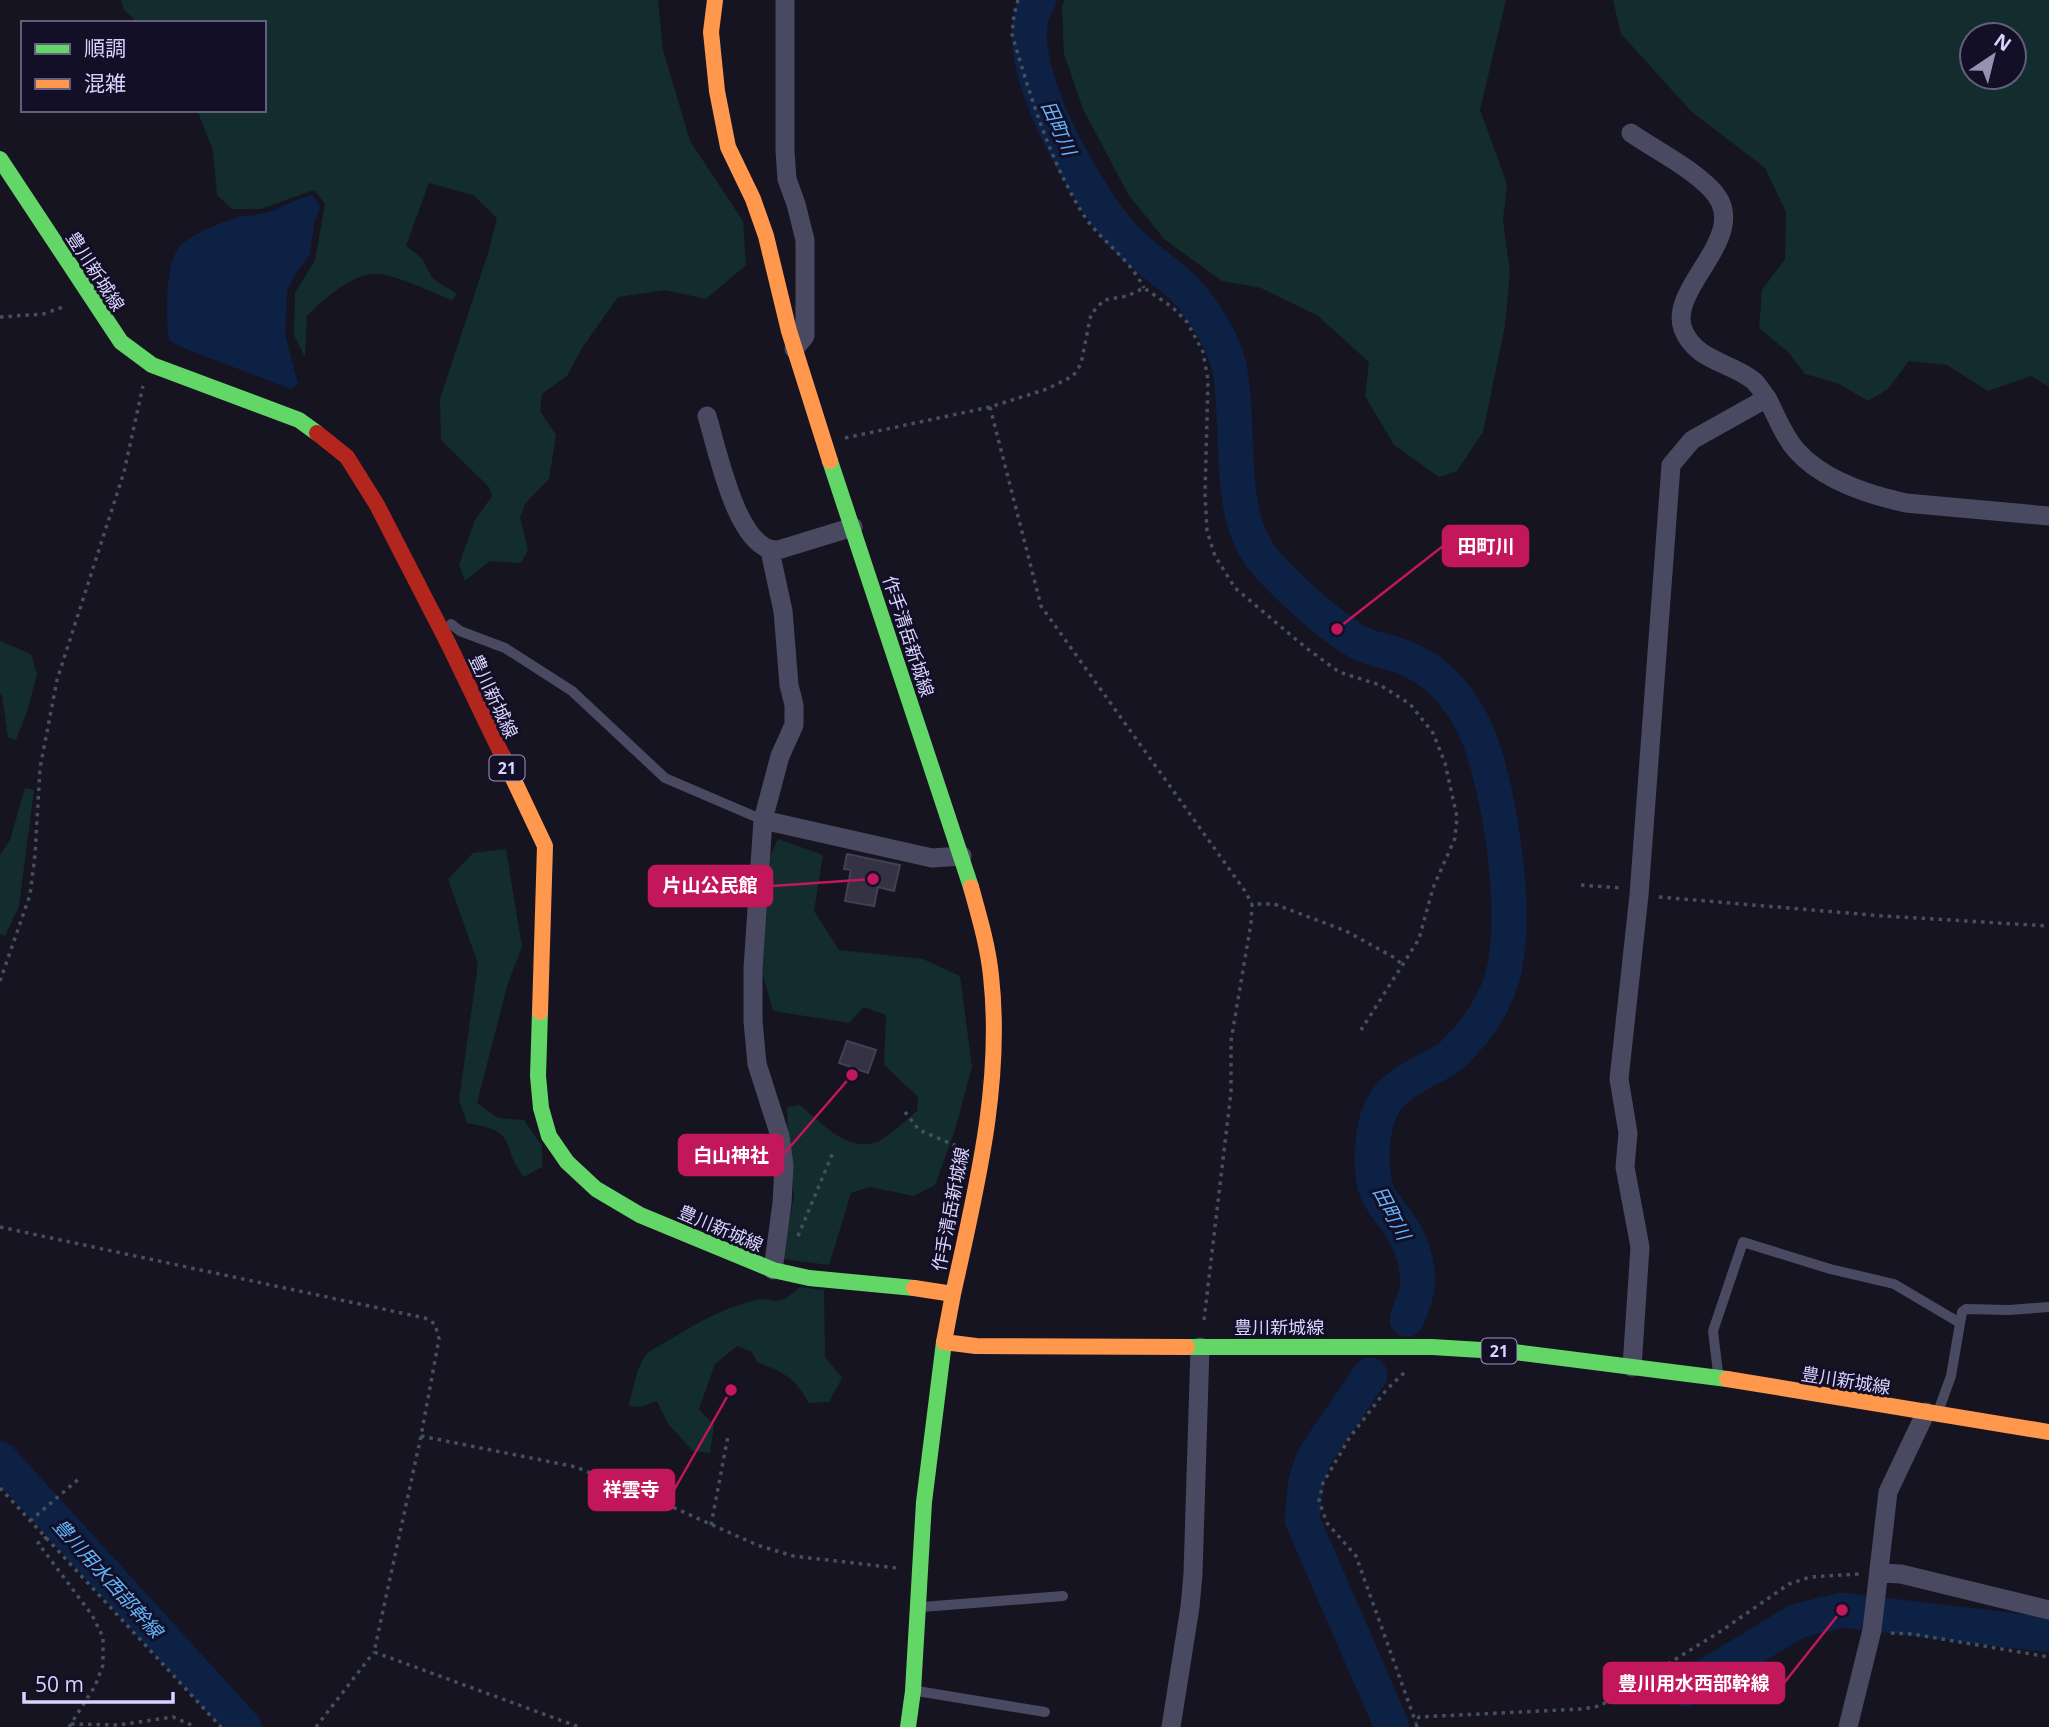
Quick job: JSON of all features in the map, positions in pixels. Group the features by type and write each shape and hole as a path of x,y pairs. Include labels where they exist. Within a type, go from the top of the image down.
{"main road":[{"name":"作手清岳新城線","path":"715,0 710,32 728,147 753,199 766,236 794,349 825,450 962,856 978,910 991,975 994,1027 990,1090 982,1151 953,1294"},
{"name":"豊川新城線","path":"0,159 121,342 152,365 299,420 347,457 377,505 545,846 538,1076 541,1108 549,1136 567,1162 596,1189 640,1214 773,1270 809,1278 953,1294"},
{"path":"908,1727 913,1691 924,1502 944,1342 953,1294"},
{"name":"豊川新城線","path":"944,1342 1024,1347 1432,1347 1514,1352 1718,1378 2049,1432"}],"street":[{"path":"785,0 787,178 805,240 805,336 794,349"},
{"path":"1631,133 1713,190 1722,205 1724,223 1718,241 1683,302 1682,326 1690,341 1709,358 1756,382 1795,450 1809,463 1837,479 1884,498 1906,503 2049,516"},
{"path":"1632,1367 1640,1247 1625,1167 1628,1133 1619,1079 1639,895 1671,465 1692,440 1767,398"},
{"path":"707,416 733,502 748,534 770,551 783,611 789,685 794,705 794,725 777,767 764,820 753,969 753,1021 757,1064 780,1136 784,1165 773,1270"},
{"path":"770,551 853,527"},
{"path":"764,820 932,858 962,856"},
{"path":"1171,1727 1193,1574 1200,1347"},
{"path":"1848,1727 1873,1626 1888,1492 1931,1413"},
{"path":"1879,1580 1901,1574 2049,1610"}],"lane":[{"path":"428,605 460,631 505,648 572,691 665,778 764,820"},
{"path":"1718,1378 1713,1331 1743,1242 1830,1269 1894,1284 1960,1323"},
{"path":"1931,1413 1951,1376 1962,1312 1966,1309 2049,1307"},
{"path":"918,1607 933,1608 1063,1596"},
{"path":"913,1691 1045,1712"}],"path":[{"path":"1018,0 1012,34 1050,150 1084,216 1135,270 1144,288 1172,307 1187,322 1203,352 1208,380 1205,493 1207,531 1215,556 1235,588 1266,616 1339,672 1380,685 1410,704 1433,733 1445,763 1457,817 1455,838 1433,888 1419,939 1361,1030"},
{"path":"825,450 843,438 990,407 1047,389 1073,376 1082,364 1091,314 1104,300 1127,296 1144,288"},
{"path":"0,317 43,314 89,297"},
{"path":"0,981 30,895 40,768 57,680 124,472 144,382 152,365"},
{"path":"990,407 1041,606 1252,904 1231,1041 1228,1117 1200,1347"},
{"path":"1581,885 1624,889 1639,895 1883,916 2049,926"},
{"path":"1252,904 1274,904 1346,931 1403,965"},
{"path":"905,1112 919,1130 960,1148 982,1151"},
{"path":"796,1241 834,1150"},
{"path":"0,1227 425,1318 435,1324 439,1339 421,1436 374,1652 316,1727"},
{"path":"1407,1371 1387,1389 1350,1437 1323,1483 1319,1501 1327,1523 1356,1556 1416,1725"},
{"path":"421,1436 576,1467 668,1504 757,1545 793,1556 920,1571"},
{"path":"712,1525 728,1436"},
{"path":"30,1521 81,1477"},
{"path":"0,1488 221,1727"},
{"path":"47,1537 38,1543 92,1615 103,1637 103,1665 95,1686 70,1725"},
{"path":"1416,1725 1419,1717 1600,1706 1721,1631 1788,1584 1810,1577 1879,1580"},
{"path":"1873,1626 2049,1657"},
{"path":"374,1652 579,1727"},
{"path":"70,1725 118,1725 173,1717 196,1727"}],"green space":[{"path":"121,0 658,0 663,50 690,141 743,221 746,265 706,299 665,290 618,297 582,348 567,376 542,394 540,411 556,435 549,479 525,504 520,517 528,550 521,563 490,561 465,581 459,565 475,520 492,496 489,487 441,440 440,399 497,218 473,195 429,183 406,246 422,258 432,278 457,294 452,300 406,281 380,274 350,281 307,316 305,357 294,335 295,293 315,260 325,204 314,190 261,209 232,209 217,195 213,150 198,112 266,112 266,21 136,21 124,10"},
{"path":"1065,0 1506,0 1480,110 1507,184 1503,220 1510,273 1505,326 1483,432 1457,471 1439,477 1394,445 1365,396 1369,362 1318,316 1261,288 1222,281 1164,239 1128,194 1083,109 1064,54 1062,6"},
{"path":"1613,0 2049,0 2049,387 2031,376 1988,391 1947,365 1909,361 1888,389 1868,401 1837,383 1805,374 1788,352 1759,328 1762,290 1785,259 1786,212 1765,168 1692,112 1621,34"},
{"path":"0,641 31,654 37,674 16,740 8,737 0,694"},
{"path":"25,788 34,790 19,906 5,936 0,934 0,855 10,840"},
{"path":"778,839 823,855 814,911 839,950 923,959 960,976 972,1067 955,1130 935,1185 913,1196 870,1187 851,1193 829,1265 782,1259 794,1196 787,1107 800,1105 845,1140 866,1144 882,1140 917,1111 918,1097 884,1065 886,1015 864,1007 849,1023 773,1011 762,972 768,861"},
{"path":"506,849 522,947 508,983 477,1103 498,1118 524,1120 542,1146 542,1167 524,1177 502,1135 467,1123 459,1100 478,964 448,879 473,853"},
{"path":"800,1287 824,1290 825,1357 842,1378 829,1402 809,1403 799,1387 788,1377 757,1362 752,1352 737,1346 715,1364 699,1409 714,1425 710,1453 693,1451 668,1424 657,1401 641,1407 629,1406 640,1366 652,1350 717,1313 752,1301 780,1300"}],"water":[{"path":"312,195 320,206 310,254 287,291 285,334 298,384 291,389 169,340 169,277 175,253 181,245 200,232 226,222 243,216 266,213"}],"building":[{"path":"847,854 900,865 894,891 878,887 874,906 845,901 851,870 844,869"},
{"path":"847,1041 876,1050 868,1073 839,1063"}],"waterway":[{"name":"田町川","path":"1039,0 1030,23 1031,52 1039,86 1070,156 1088,188 1122,235 1189,294 1212,326 1224,350 1233,390 1239,492 1243,517 1251,539 1263,559 1282,580 1334,626 1363,645 1417,664 1442,682 1463,706 1471,720 1490,774 1502,836 1509,903 1505,965 1498,990 1490,1007 1466,1040 1451,1056 1390,1095 1375,1126 1372,1166 1376,1189 1406,1235 1416,1267 1417,1290 1407,1319"},
{"name":"田町川","path":"1370,1375 1314,1457 1306,1481 1302,1519 1392,1727"},
{"name":"豊川用水西部幹線","path":"0,1459 244,1727"},
{"name":"豊川用水西部幹線","path":"1685,1689 1797,1621 1842,1610 2049,1635"}],"traffic: fast":[{"path":"0,159 121,342 152,365 299,420 317,433"},
{"path":"830,461 971,887"},
{"path":"540,1012 538,1076 541,1108 549,1136 567,1162 596,1189 640,1215 773,1270 809,1278 914,1288"},
{"path":"908,1727 913,1691 924,1502 944,1342"},
{"path":"1187,1347 1432,1347 1514,1352 1727,1379"}],"traffic: slow":[{"path":"715,0 711,32 717,91 728,147 753,199 766,236 789,331 830,461"},
{"path":"502,755 545,846 540,1012"},
{"path":"953,1294 985,1136 993,1056 994,1016 990,965 971,887"},
{"path":"914,1288 953,1294 944,1342 976,1346 1187,1347"},
{"path":"1727,1379 2049,1432"}],"traffic: jam":[{"path":"317,433 347,457 377,505 502,755"}],"place":[{"name":"田町川","path":"1337,629"},
{"name":"片山公民館","path":"873,879"},
{"name":"白山神社","path":"852,1075"},
{"name":"祥雲寺","path":"731,1390"},
{"name":"豊川用水西部幹線","path":"1842,1610"}]}
